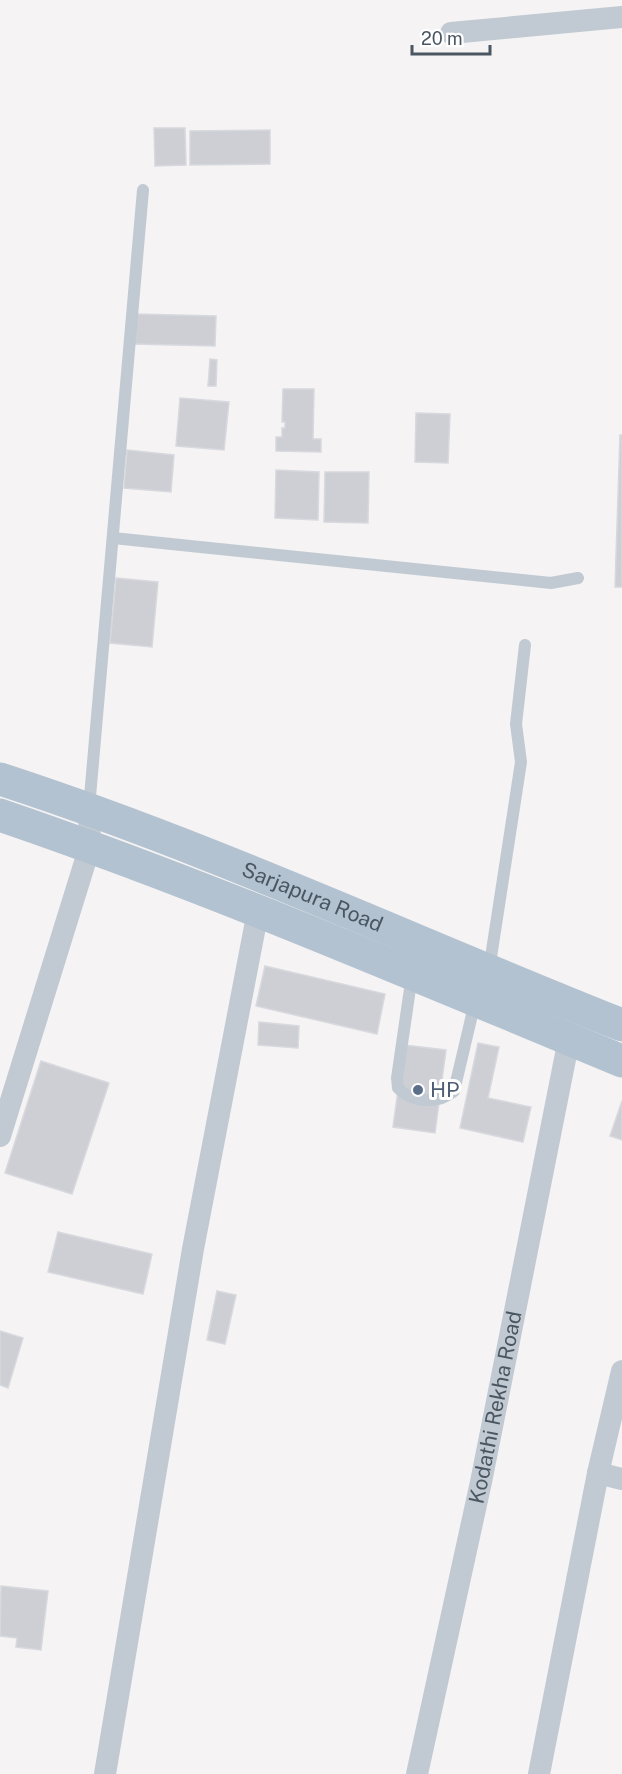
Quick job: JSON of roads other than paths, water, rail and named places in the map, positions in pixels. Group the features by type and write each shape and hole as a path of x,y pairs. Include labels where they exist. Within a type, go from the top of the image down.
{"main road":[{"name":"Sarjapura Road","path":"0,779 89,808 275,880 482,986 569,1039 622,1061"},
{"name":"Sarjapura Road","path":"0,815 90,846 258,911 412,975 482,986 622,1025"}],"street":[{"path":"451,33 622,17"},
{"path":"0,1136 90,846 89,808"},
{"path":"105,1774 193,1249 258,911"},
{"name":"Kodathi Rekha Road","path":"417,1774 481,1482 569,1039"},
{"path":"540,1774 598,1473 622,1371"},
{"path":"598,1473 622,1479"}],"lane":[{"path":"89,808 143,190"},
{"path":"112,538 551,583 578,578"},
{"path":"412,975 396,1078 398,1088 411,1098 444,1098 454,1091 482,986 521,762 516,724 525,645"}],"place":[{"name":"HP","path":"418,1090"}]}
